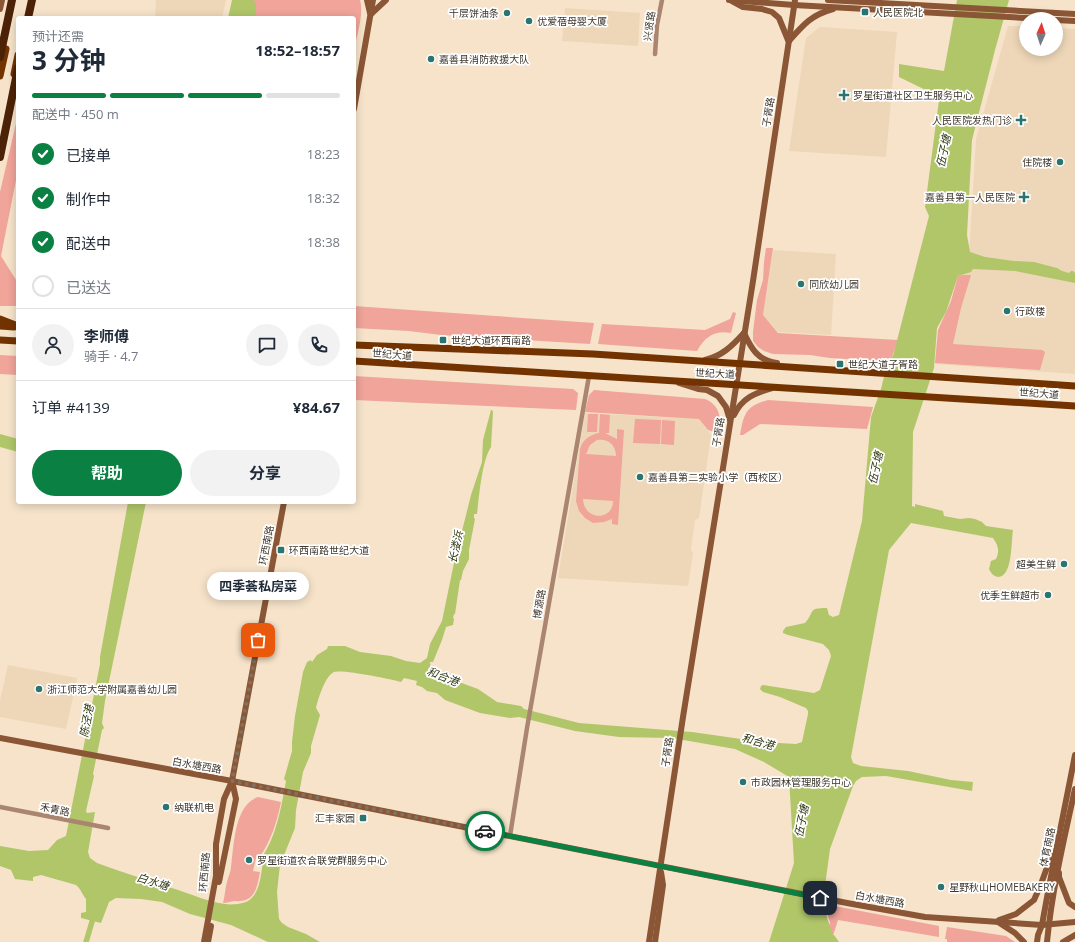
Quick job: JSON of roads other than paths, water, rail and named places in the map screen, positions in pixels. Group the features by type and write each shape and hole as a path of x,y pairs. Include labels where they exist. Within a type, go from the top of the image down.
{"highway":[{"path":"0,57 12,0"},
{"path":"29,16 33,0"},
{"path":"0,157 16,78"}],"main road":[{"path":"0,76 16,0"},
{"path":"0,137 16,64"},
{"path":"0,319 16,325"},
{"path":"0,326 16,326"},
{"path":"1,340 16,341"},
{"name":"世纪大道","path":"356,345 593,354 1075,386"},
{"name":"世纪大道","path":"356,362 934,396 1075,406"}],"street":[{"path":"0,9 2,0"},
{"path":"366,0 371,14"},
{"path":"356,98 373,0"},
{"path":"371,14 386,0"},
{"name":"兴贤路","path":"655,54 657,25 662,0"},
{"path":"730,0 795,2 839,7 1019,17"},
{"path":"730,0 743,7 762,9 772,12 779,18 789,41 812,16 839,7"},
{"path":"828,0 858,0 1075,14"},
{"name":"子胥路","path":"648,942 753,281 795,2"},
{"path":"1063,20 1075,21"},
{"path":"702,361 721,355 732,346 744,332 750,346 761,358 771,362 798,367"},
{"path":"356,342 363,346"},
{"name":"博源路","path":"510,836 527,728 589,376"},
{"path":"670,381 707,390 718,396 726,407 730,422"},
{"path":"730,422 736,409 743,401 759,392 774,387"},
{"name":"环西南路","path":"218,876 216,844 224,799 232,781 284,504"},
{"name":"白水塘西路","path":"0,738 232,781 847,903 925,917 1045,924 1075,922"},
{"name":"体育南路","path":"1047,942 1045,924 1056,851 1075,755"},
{"name":"环西南路","path":"206,940 218,876 236,800 232,781"},
{"name":"体育南路","path":"1037,942 1038,934 1045,924 1075,788"},
{"name":"禾青路","path":"0,807 108,828"},
{"path":"996,922 1016,914 1034,900 1049,862 1056,851"},
{"path":"1059,865 1059,877 1069,903 1075,907"},
{"name":"子胥路","path":"655,942 663,885 661,866"},
{"path":"996,922 1015,932 1024,942"},
{"path":"1063,942 1075,935"}],"water":[{"path":"232,0 253,0 256,4 256,16 228,16"},
{"name":"伍子塘","path":"957,0 1009,0 972,140 967,235 970,252 985,257 1034,262 1069,273 1073,271 1075,273 1075,283 1015,271 973,269 971,272 958,276 946,312 937,328 934,368 913,432 912,506 915,507 915,504 943,511 944,516 960,519 975,519 982,522 986,526 1013,530 1009,565 1003,575 998,577 992,574 989,569 991,561 996,559 998,553 997,546 993,538 911,523 889,550 851,757 853,763 861,766 908,771 951,780 973,782 972,791 886,776 862,777 856,781 830,849 825,886 823,906 833,935 839,942 769,942 794,863 789,777 764,762 735,749 672,738 619,737 575,731 519,717 510,718 480,713 445,700 437,693 427,691 416,685 417,681 404,678 401,682 339,671 334,672 328,678 318,699 316,708 320,715 311,746 311,753 303,772 296,810 295,828 280,865 277,892 279,919 282,923 320,942 268,942 231,925 190,914 162,902 141,899 116,898 109,902 101,923 81,918 81,913 86,912 86,899 76,885 41,875 33,877 33,881 15,879 11,870 0,866 0,846 29,851 48,850 57,840 66,836 100,664 128,504 146,504 105,701 102,723 104,728 102,730 86,811 87,813 95,812 88,852 90,858 97,863 207,900 225,904 240,904 252,898 261,878 263,862 261,859 275,831 280,811 286,781 284,779 292,751 295,716 303,672 307,662 311,660 312,662 317,655 327,649 328,646 345,646 360,652 391,656 406,661 420,663 427,658 430,644 442,621 454,563 471,495 482,462 483,440 491,410 493,412 491,447 483,469 477,514 474,514 475,519 469,550 469,559 460,580 453,625 446,627 433,662 430,662 433,676 438,674 452,681 478,689 497,702 521,706 524,709 579,723 692,732 762,742 796,744 802,742 808,714 806,708 780,697 763,692 760,689 763,685 814,693 820,690 831,656 829,650 823,644 788,635 783,633 783,631 786,627 805,623 812,611 817,609 827,608 829,615 833,617 839,615 862,521 871,417 881,389 888,360 893,356 929,216 925,207 939,100 936,95 899,77 899,64 944,71"},
{"path":"0,434 16,438 16,451 0,447"}],"waterway":[{"name":"陈泾港","path":"86,942 94,915"}],"place":[{"name":"人民医院北","path":"865,12"},
{"name":"千层饼油条","path":"507,13"},
{"name":"优爱蓓母婴大厦","path":"529,21"},
{"name":"嘉善县消防救援大队","path":"431,59"},
{"name":"罗星街道社区卫生服务中心","path":"844,95"},
{"name":"人民医院发热门诊","path":"1021,120"},
{"name":"住院楼","path":"1060,162"},
{"name":"嘉善县第一人民医院","path":"1024,197"},
{"name":"同欣幼儿园","path":"801,284"},
{"name":"行政楼","path":"1007,311"},
{"name":"世纪大道环西南路","path":"443,340"},
{"name":"世纪大道子胥路","path":"840,364"},
{"name":"嘉善县第二实验小学（西校区）","path":"640,477"},
{"name":"环西南路世纪大道","path":"281,550"},
{"name":"超美生鲜","path":"1064,564"},
{"name":"优季生鲜超市","path":"1048,595"},
{"name":"四季荟私房菜","path":"258,640"},
{"name":"浙江师范大学附属嘉善幼儿园","path":"39,689"},
{"name":"市政园林管理服务中心","path":"743,782"},
{"name":"纳联机电","path":"166,807"},
{"name":"汇丰家园","path":"363,818"},
{"name":"罗星街道农合联党群服务中心","path":"249,860"},
{"name":"星野秋山HOMEBAKERY","path":"941,887"}],"water label":[{"name":"长溇浜","path":"455,547"},
{"name":"和合港","path":"443,676"},
{"name":"和合港","path":"758,741"},
{"name":"白水塘","path":"153,881"}]}
